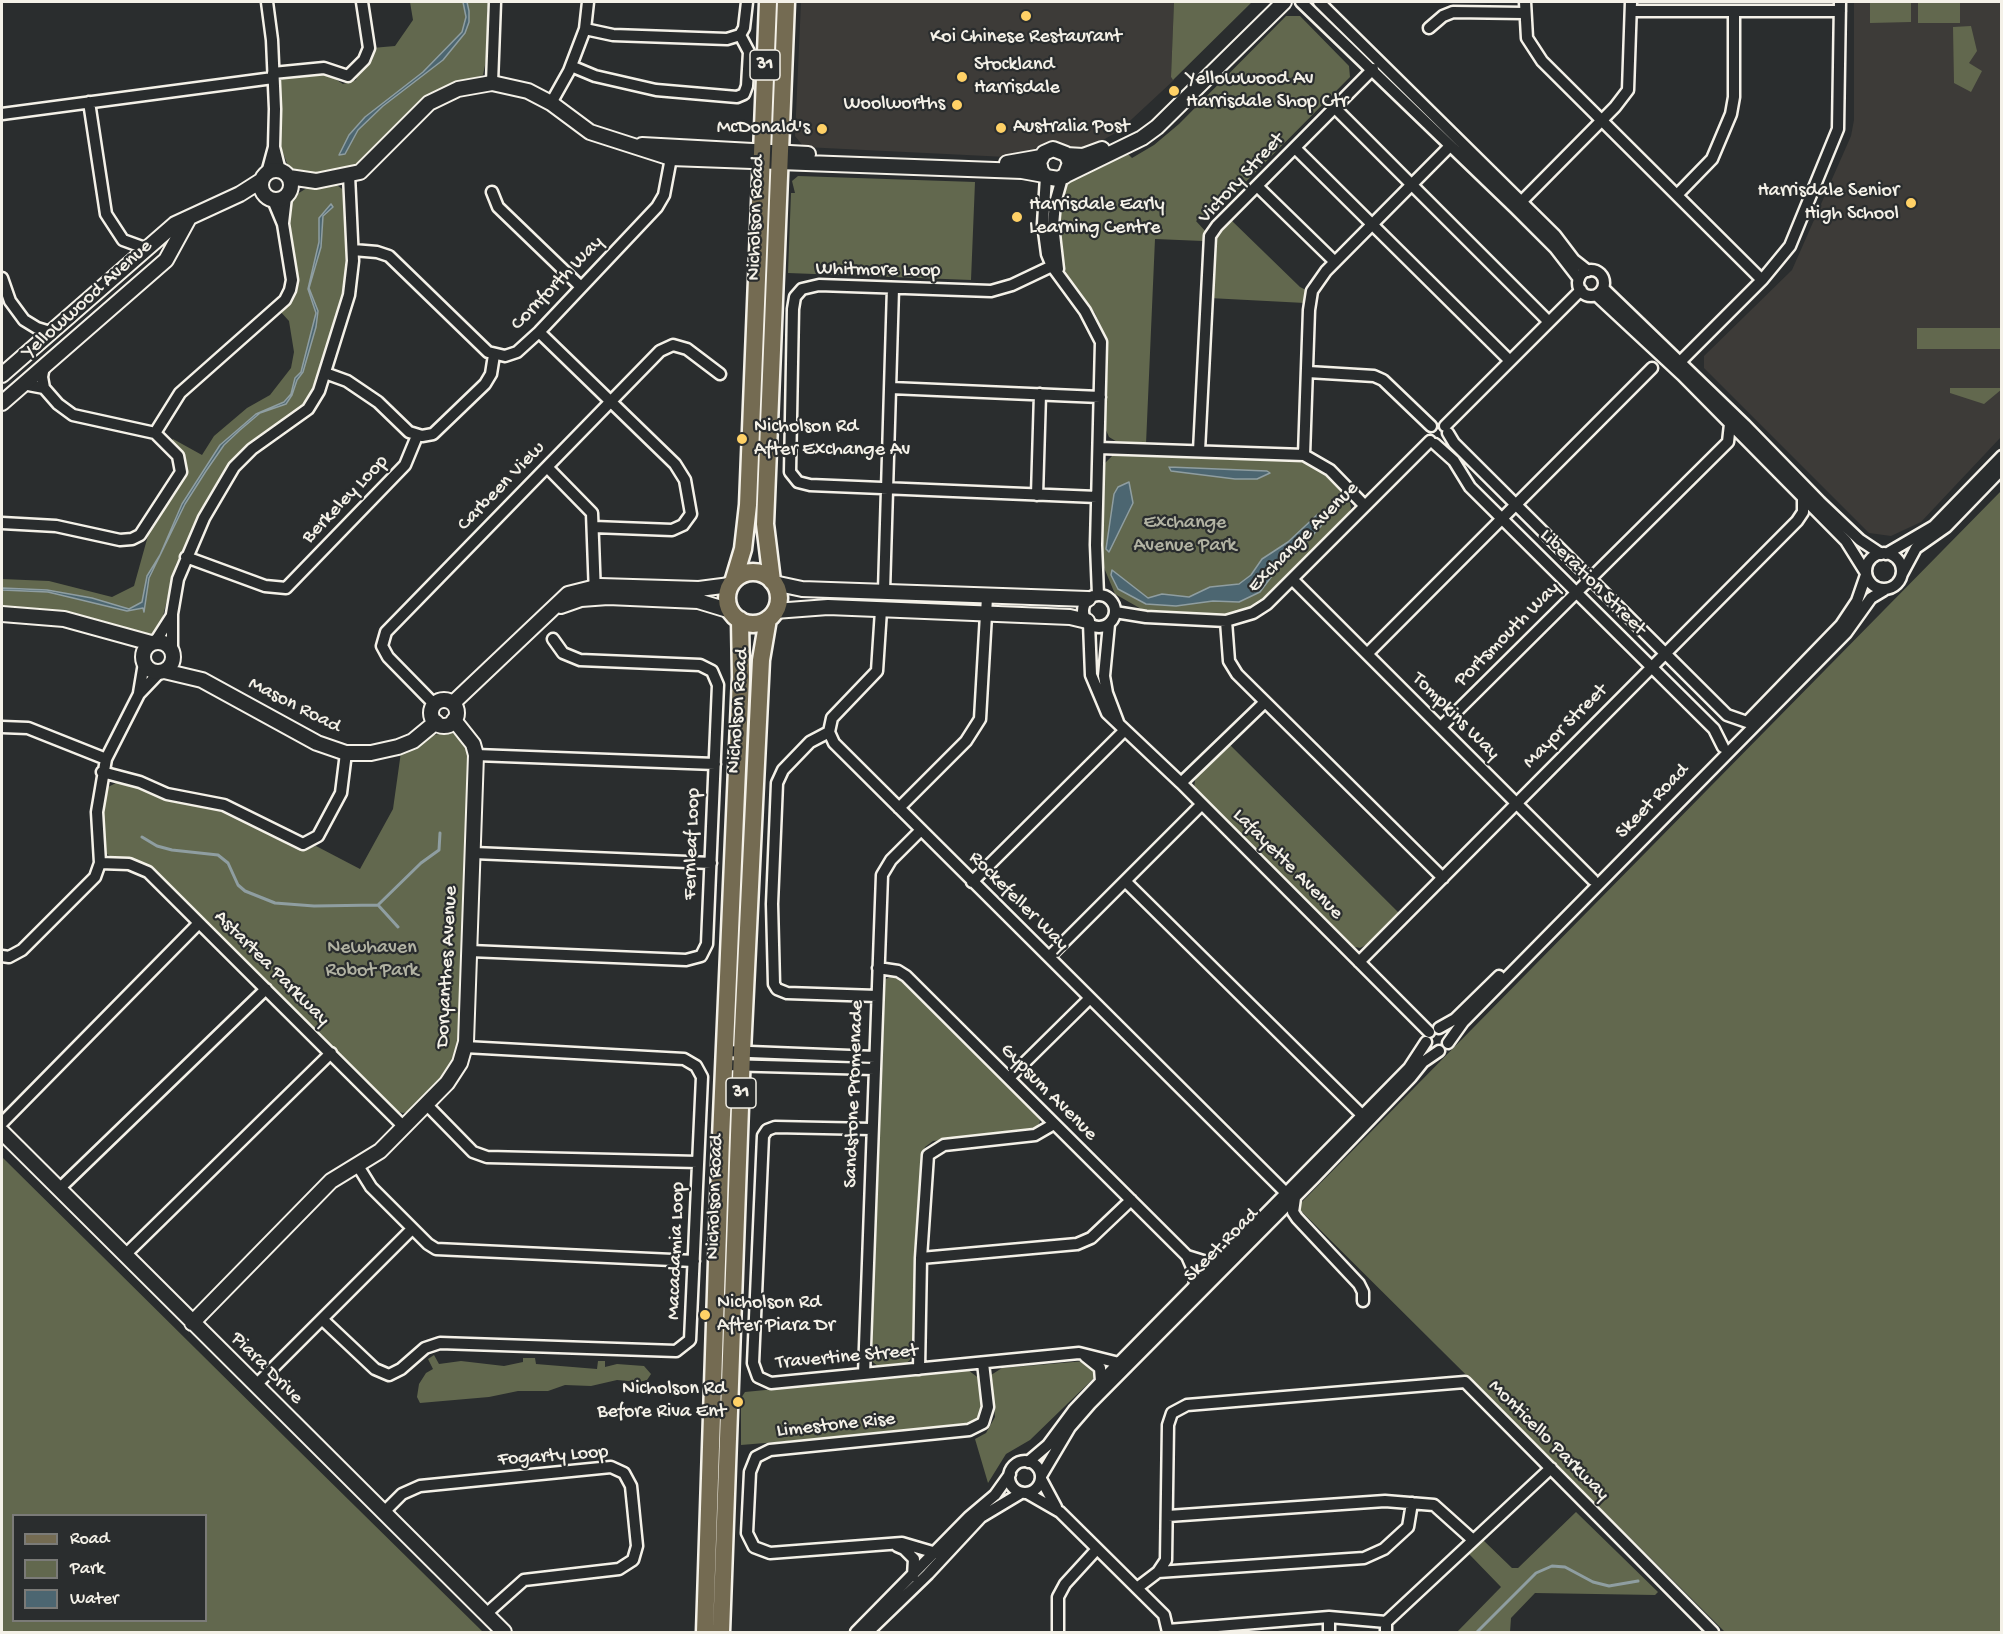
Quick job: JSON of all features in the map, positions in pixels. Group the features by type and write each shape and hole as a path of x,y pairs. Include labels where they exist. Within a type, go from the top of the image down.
{"main road":[{"name":"Nicholson Road","path":"705,1632 741,677 735,616 727,598 743,549 748,505 768,2"},
{"name":"Nicholson Road","path":"721,1632 742,1059 761,660 772,615 779,600 773,582 765,524 786,2"},
{"path":"732,582 751,572 766,576 773,582"},
{"name":"Nicholson Road","path":"735,616 754,624 772,615"}],"street":[{"path":"155,433 180,393 285,300 290,290 291,280 283,224 285,219 276,186 273,76 267,2"},
{"path":"2,114 324,68 348,76 364,60 369,48 362,2"},
{"path":"492,83 495,2"},
{"path":"551,103 571,66 585,29 588,2"},
{"path":"585,29 613,34 727,39 740,35 746,21 747,2"},
{"name":"Yellowwood Avenue","path":"2,375 175,224 209,206 240,194 349,175 367,168 429,103 458,89 492,83 528,91 551,103 590,132 671,158 781,157 1017,163 1041,157 1053,149 1066,155 1083,156 1107,147 1150,121 1269,2"},
{"name":"Yellowwood Avenue","path":"781,157 1022,171 1054,180 1127,147 1157,127 1284,2"},
{"path":"1301,2 1373,69 1555,248 1587,295 1599,291"},
{"path":"1319,2 1555,235 1574,260 1588,271 1595,271 1602,276 1599,291"},
{"path":"1521,202 1602,120 1628,90 1631,6 1734,11 1840,6 1838,129 1790,246 1762,280 1677,365 1652,368"},
{"path":"1429,28 1443,15 1453,12 1525,7 1527,38 1532,48 1762,280"},
{"path":"1677,195 1712,159 1731,114 1734,97 1734,11"},
{"path":"571,66 587,73 656,90 737,97 744,94 747,86 749,51 740,35"},
{"name":"Victory Street","path":"1199,451 1209,239 1217,226 1373,69"},
{"path":"89,102 104,208 111,225 123,240 128,258 126,265"},
{"path":"1335,108 1548,321"},
{"name":"Yellowwood Avenue","path":"625,143 762,157"},
{"path":"1304,455 1311,296 1318,281 1450,146"},
{"path":"1295,148 1509,360"},
{"path":"1059,275 1053,225 1055,203 1063,177 1069,168 1066,155"},
{"path":"1041,157 1040,167 1045,176 1044,241 1052,266 1085,311 1101,342 1093,597 1083,610 1088,622"},
{"name":"Cornforth Way","path":"494,355 505,356 517,352 539,332 657,207 664,195 671,158"},
{"path":"2,956 9,957 22,950 95,877 100,864 97,828 105,759 139,694 172,664 172,614 178,579 186,557 204,518 234,467 252,449 308,410 319,391 349,295 352,250 349,175"},
{"path":"1257,186 1335,262"},
{"path":"492,192 498,207 581,287"},
{"name":"Yellowwood Avenue","path":"2,403 166,260 189,218"},
{"path":"123,240 145,248"},
{"path":"325,373 347,381 378,402 409,432 417,436 433,434 485,384 491,374 494,355 389,256 377,252 352,250"},
{"name":"Whitmore Loop","path":"1052,266 1012,285 991,291 819,285 808,286 799,292 793,309 789,468 795,479 806,485 1097,497"},
{"path":"1446,430 1438,424 1431,426 1427,433 1432,443 1443,443 1446,430 1509,360 1548,321 1580,285 1588,271"},
{"path":"2,278 10,302 27,323 32,336 32,348"},
{"path":"884,591 893,288"},
{"path":"1599,291 1656,350 1677,365 1730,424 1846,541 1875,587 1886,589 1895,586 1916,548 1946,527 2001,469"},
{"path":"1599,291 1860,540 1898,561 1902,574"},
{"path":"73,312 87,328"},
{"path":"27,323 51,332"},
{"path":"539,332 611,401 680,472 685,480 691,514 683,525 672,530 594,527"},
{"name":"Carbeen View","path":"435,705 388,657 382,646 386,632 660,351 673,345 687,349 720,374"},
{"path":"1367,654 1652,368 1656,350"},
{"path":"2,523 66,528 120,540 132,539 140,535 181,472 178,456 155,433 73,415 58,404 44,388 42,377 44,366"},
{"path":"1308,372 1374,376 1383,380 1431,426"},
{"path":"23,384 44,388"},
{"path":"891,388 1100,397"},
{"path":"1036,495 1040,394"},
{"path":"1730,424 1728,442 1747,441"},
{"name":"Liberation Street","path":"1446,430 1454,443 1729,717 1747,722"},
{"name":"Berkeley Loop","path":"186,557 265,586 286,588 405,465 417,436"},
{"name":"Portsmouth Way","path":"1441,727 1728,442"},
{"name":"Liberation Street","path":"1432,443 1454,460 1470,487 1714,729 1723,747"},
{"name":"Exchange Avenue","path":"1115,612 1146,617 1226,621 1259,610 1432,443"},
{"path":"1099,448 1304,455 1315,459 1330,470 1365,506"},
{"path":"1866,574 1868,562 1934,526 2001,456"},
{"path":"547,467 592,513 595,592"},
{"path":"1803,497 1800,518 1824,519"},
{"name":"Mayor Street","path":"1359,962 1800,518"},
{"name":"Skeet Road","path":"1041,1478 1076,1420 1276,1217 1290,1195 1408,1068 1431,1034 1466,1009 1841,625 1857,601 1866,574"},
{"name":"Tompkins Way","path":"1292,579 1593,880"},
{"path":"453,703 539,620 562,605 595,592 699,589 732,582"},
{"path":"772,615 809,607 1070,617 1098,627 1108,624 1115,612 1112,600 1093,597 987,597 802,589 773,582"},
{"name":"Skeet Road","path":"1028,1462 1048,1445 1074,1410 1101,1381 1216,1265 1411,1077 1423,1062 1448,1043 1462,1022 1846,633 1871,598 1886,589"},
{"path":"595,592 698,601 735,616"},
{"path":"899,808 966,741 980,718 987,597"},
{"path":"877,996 787,993 777,989 774,984 772,904 777,783 783,770 810,742 830,732 832,718 877,671 881,610"},
{"path":"2,614 64,619 113,634 153,643 165,643 172,651"},
{"path":"139,694 144,650 153,643 172,614"},
{"path":"1226,621 1229,661 1265,702 1443,878"},
{"name":"Lafayette Avenue","path":"1088,622 1093,685 1107,713 1181,783 1431,1034"},
{"name":"Lafayette Avenue","path":"1108,624 1104,676 1107,693 1122,726"},
{"path":"113,634 150,670 162,672"},
{"name":"Fernleaf Loop","path":"470,951 686,960 700,956 707,943 718,685 712,671 700,665 580,660 563,653 553,639"},
{"name":"Mason Road","path":"172,651 202,680 317,743 346,753 371,753 398,747 420,736 436,722"},
{"name":"Mason Road","path":"162,672 202,680"},
{"path":"443,700 453,703 457,710 454,720 446,725 436,722 432,714 435,705 443,700"},
{"path":"1181,783 1265,702"},
{"path":"454,720 473,744 477,755 715,764"},
{"path":"972,882 1122,726"},
{"path":"2,727 28,728 105,759"},
{"name":"Rockefeller Way","path":"830,732 836,745 972,882 1290,1195"},
{"path":"102,772 129,778 167,794 224,805 303,844 318,836 341,793 346,753"},
{"name":"Doryanthes Avenue","path":"192,1323 331,1181 380,1151 455,1074 465,1047 477,755"},
{"path":"1049,957 1201,805"},
{"name":"Sandstone Promenade","path":"864,1374 882,875 891,860 921,830"},
{"path":"474,853 711,862"},
{"name":"Astartea Parkway","path":"100,864 142,867 404,1127"},
{"path":"1125,881 1363,1116"},
{"path":"2,1123 199,923"},
{"name":"Gypsum Avenue","path":"878,968 898,971 906,976 1187,1256 1194,1272 1195,1288"},
{"path":"59,1189 266,989"},
{"path":"1009,1078 1089,999"},
{"path":"1439,1051 1431,1049 1431,1034 1446,1033 1448,1043"},
{"name":"Macadamia Loop","path":"324,1320 375,1369 389,1375 401,1369 425,1348 440,1343 676,1351 687,1345 692,1334 702,1077 696,1066 684,1059 465,1047"},
{"path":"125,1255 330,1053"},
{"path":"742,1059 875,1057"},
{"path":"725,1058 874,1069"},
{"path":"427,1105 473,1152 487,1157 698,1162"},
{"path":"919,1369 921,1258 928,1155 944,1145 1035,1135 1054,1124"},
{"name":"Travertine Street","path":"872,1129 775,1127 763,1136 753,1351 756,1374 768,1383 1079,1353 1119,1363"},
{"name":"Piara Drive","path":"2,1132 504,1632"},
{"path":"358,1166 371,1187 412,1229 428,1244 447,1251 694,1261"},
{"path":"1290,1195 1293,1212 1359,1284 1363,1292 1363,1302"},
{"path":"921,1258 1077,1244 1091,1238 1131,1200"},
{"path":"1276,1217 1296,1222 1309,1232"},
{"path":"256,1385 324,1320 412,1229"},
{"name":"Gypsum Avenue","path":"1187,1256 1216,1265"},
{"path":"1079,1353 1100,1368 1101,1381"},
{"name":"Limestone Rise","path":"936,1552 927,1552 907,1544 770,1553 754,1547 747,1533 750,1472 756,1457 770,1450 969,1430 983,1424 988,1407 983,1363"},
{"name":"Monticello Parkway","path":"1168,1516 1168,1425 1172,1413 1187,1405 1465,1382 1710,1632"},
{"path":"856,1632 969,1517 994,1495 1017,1464 1028,1462 1038,1468 1060,1512 1164,1616 1168,1631 1329,1617 1386,1627 1473,1540 1551,1468"},
{"name":"Fogarty Loop","path":"384,1512 402,1494 420,1486 611,1467 624,1473 632,1486 637,1546 633,1560 619,1569 524,1580 486,1614"},
{"path":"1010,1474 1012,1487 1060,1512"},
{"path":"868,1632 928,1574 981,1517 1024,1493 1036,1489 1041,1478"},
{"path":"1137,1588 1158,1572 1166,1560 1168,1516 1385,1501 1434,1504 1473,1540"},
{"path":"1158,1572 1364,1558 1384,1549 1408,1527 1412,1503"},
{"path":"894,1544 904,1549 914,1559 913,1576"},
{"path":"1058,1632 1058,1597 1065,1584 1097,1549"},
{"path":"1329,1617 1329,1632"}],"shaded area":[{"path":"801,2 1174,2 1171,77 1174,80 1119,131 1087,149 1027,158 804,147 795,136"},
{"name":"Harrisdale Senior High School","path":"1854,2 2001,2 2001,437 1921,522 1891,536 1869,533 1704,368 1704,356 1792,270 1851,136 1854,120"}],"green space":[{"path":"410,2 490,2 487,11 488,51 483,75 464,82 362,166 330,173 301,173 289,169 279,142 277,86 281,80 285,77 323,71 343,84 356,80 359,69 372,48 395,46 413,20"},
{"path":"1174,2 1252,2 1173,80 1171,77"},
{"path":"1870,2 1911,2 1911,22 1870,23"},
{"path":"1918,2 1960,2 1960,23 1918,23"},
{"path":"1286,16 1300,16 1349,66 1350,77 1207,221 1201,216 1196,221 1207,233 1203,241 1155,239 1146,444 1119,443 1109,437 1105,428 1108,354 1104,334 1095,313 1068,277 1059,258 1057,208 1066,181 1113,157 1117,159 1128,154 1132,158 1154,145 1179,124"},
{"path":"1971,26 1977,51 1969,63 1982,71 1971,92 1954,83 1953,27"},
{"path":"798,176 975,182 971,280 788,273 791,193 795,193 792,181"},
{"path":"334,183 345,191 347,201 345,293 315,387 299,412 256,438 229,465 176,564 159,632 149,639 66,614 2,608 2,579 49,581 112,597 134,586 149,532 185,477 184,458 170,443 173,439 202,455 214,436 247,408 270,395 291,368 294,352 289,321 279,310 291,296 287,225 291,198 310,186"},
{"path":"1230,219 1300,287 1308,291 1305,303 1209,298 1213,288 1213,269 1210,265 1215,235"},
{"path":"1917,328 2001,328 2001,349 1917,349"},
{"path":"1950,388 2002,389 1984,404 1950,393"},
{"name":"Exchange Avenue Park","path":"1115,453 1157,453 1161,457 1191,455 1195,458 1213,459 1217,456 1246,460 1250,457 1261,461 1280,461 1284,458 1307,460 1321,469 1348,495 1351,508 1348,515 1256,606 1224,615 1143,610 1115,594 1102,563 1104,464"},
{"path":"2001,491 2001,1632 1725,1632 1297,1207"},
{"name":"Newhaven Robot Park","path":"449,731 465,741 471,755 460,1042 451,1070 412,1111 403,1113 395,1111 150,867 137,860 113,858 104,852 100,827 106,788 120,781 165,798 224,810 296,848 305,849 316,846 360,869 393,809 401,752 431,736"},
{"path":"1228,743 1399,913 1370,943 1360,948 1351,946 1198,794 1194,787 1196,775"},
{"path":"892,976 901,978 1038,1114 1040,1121 1038,1127 1028,1130 933,1141 925,1147 921,1155 914,1348 910,1360 904,1365 879,1367 869,1359 882,986 884,980"},
{"path":"2,1157 295,1447 483,1632 2,1632"},
{"path":"434,1355 439,1364 461,1361 504,1366 523,1362 523,1358 535,1358 536,1364 597,1369 598,1361 605,1361 605,1367 617,1364 644,1366 651,1374 647,1380 639,1382 617,1380 591,1386 565,1385 548,1391 518,1391 489,1397 420,1403 417,1397 419,1384 426,1373 433,1369 428,1359"},
{"path":"1085,1361 1092,1367 1095,1377 1030,1440 1006,1454 988,1483 975,1439 986,1433 995,1417 991,1375 1002,1368"},
{"path":"968,1370 980,1379 983,1403 982,1413 977,1421 968,1426 741,1445 741,1398 745,1392"},
{"path":"1576,1512 1658,1592 1655,1595 1535,1593 1511,1618 1510,1632 1457,1632 1501,1587 1469,1554 1483,1540 1512,1568 1518,1568"}],"water":[{"path":"463,2 467,2 469,11 469,22 465,33 443,60 383,106 358,130 345,154 339,155 349,135 365,117 423,72 462,32 466,17"},
{"path":"331,204 333,207 323,216 321,247 309,288 318,311 316,327 303,372 286,404 260,413 224,445 206,471 185,504 149,578 144,612 143,608 127,611 48,592 2,590 2,588 47,590 92,598 129,609 142,602 147,576 160,555 182,504 220,445 256,414 284,402 291,394 295,378 301,372 316,313 308,289 319,242 319,218"},
{"path":"1169,467 1267,471 1270,473 1257,479 1235,479 1171,471"},
{"path":"1129,482 1133,503 1109,552 1106,549 1114,494 1118,487"},
{"path":"1318,514 1323,517 1321,526 1301,548 1280,565 1260,592 1239,602 1213,601 1176,606 1146,604 1118,589 1111,575 1112,570 1148,598 1162,594 1189,597 1210,587 1239,584 1251,575 1262,559 1288,542"}],"waterway":[{"path":"142,837 157,846 172,850 218,855 228,863 238,885 245,891 275,903 314,906 378,905 421,863 439,850 440,833"},
{"path":"378,905 398,927"},
{"path":"1477,1632 1536,1573 1552,1566 1565,1567 1593,1582 1609,1586 1638,1581"}],"place":[{"name":"Koi Chinese Restaurant","path":"1026,16"},
{"name":"Stockland Harrisdale","path":"962,77"},
{"name":"Yellowwood Av Harrisdale Shop Ctr","path":"1174,91"},
{"name":"Woolworths","path":"957,105"},
{"name":"Australia Post","path":"1001,128"},
{"name":"McDonald's","path":"822,129"},
{"name":"Harrisdale Senior High School","path":"1911,203"},
{"name":"Harrisdale Early Learning Centre","path":"1017,217"},
{"name":"Nicholson Rd After Exchange Av","path":"742,439"},
{"name":"Nicholson Rd After Piara Dr","path":"705,1315"},
{"name":"Nicholson Rd Before Riva Ent","path":"738,1402"}]}
